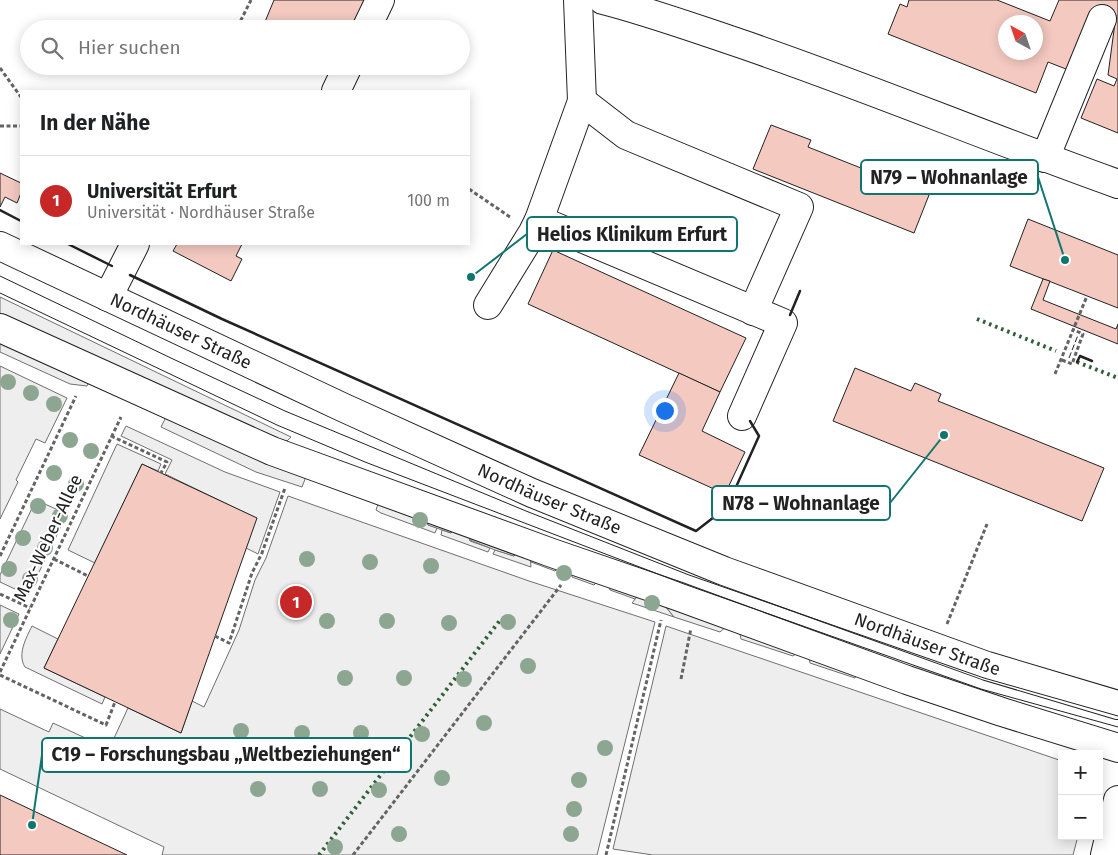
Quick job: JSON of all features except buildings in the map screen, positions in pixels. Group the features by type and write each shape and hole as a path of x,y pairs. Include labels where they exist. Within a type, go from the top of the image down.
{"main road":[{"path":"370,20 380,0"},
{"path":"488,306 536,226 582,101 578,0"},
{"path":"603,0 631,7 796,62 1045,158 1118,184"},
{"path":"1045,158 1102,19"},
{"path":"336,90 344,75"},
{"path":"582,101 626,135 799,207 754,311"},
{"path":"536,226 783,323 742,416"},
{"path":"108,296 134,245"},
{"name":"Nordhäuser Straße","path":"0,246 342,407 541,497 724,571 978,663 1118,705"},
{"path":"0,328 272,451 552,554 678,596 907,680 1118,748"},
{"path":"1106,855 1118,800"}],"path":[{"path":"241,20 251,0"},
{"path":"0,68 20,96"},
{"path":"0,126 20,126"},
{"path":"470,190 536,226"},
{"path":"1055,374 1087,296"},
{"path":"1062,360 1072,364 1083,334 1074,330"},
{"name":"Max-Weber-Allee","path":"0,556 76,396"},
{"name":"Max-Weber-Allee","path":"0,673 121,416"},
{"path":"111,436 167,462 162,473"},
{"path":"215,636 229,643 252,574 262,553 285,488"},
{"path":"944,632 987,524"},
{"path":"54,559 88,576"},
{"path":"352,855 560,584"},
{"path":"0,594 30,608"},
{"path":"606,855 662,618"},
{"path":"681,679 691,628"},
{"path":"0,673 106,725 116,702"}],"shaded area":[{"path":"0,297 291,437 287,441 263,435 0,317"},
{"path":"0,339 90,380 87,386 70,384 0,352"},
{"path":"0,366 67,398 45,443 36,439 0,519"},
{"path":"168,413 307,474 302,487 256,472 161,427"},
{"path":"126,426 225,472 280,492 258,554 246,548 256,518 165,474 172,460 121,436"},
{"path":"117,444 161,464 158,471 142,464 95,563 68,550"},
{"path":"288,496 529,581 655,622 597,855 162,855 164,847 0,769 0,709 49,732 53,723 109,749 128,708 181,733 192,701 204,707 239,630 255,580 266,558"},
{"path":"36,500 67,514 28,595 0,582 0,575"},
{"path":"382,503 427,514 428,525 437,528 435,533 376,510 378,504"},
{"path":"427,514 457,525 451,533 428,525"},
{"path":"457,525 467,529 470,541 490,548 488,552 441,535 442,530 451,533"},
{"path":"458,525 640,593 635,599 610,590 608,582 600,579 594,585 572,577 571,569 561,565 555,571 531,562 530,553 520,549 514,556 495,550 470,540 467,530"},
{"path":"520,549 530,553 531,567 493,554 495,550 514,556"},
{"path":"640,593 660,600 674,617 632,603"},
{"path":"673,603 858,670 855,678 810,663 808,653 800,651 793,656 741,639 739,629 728,625 720,632 674,617 666,607"},
{"path":"0,605 19,614 0,654"},
{"path":"32,626 58,639 44,668 105,697 102,704 25,667 22,652"},
{"path":"666,626 1058,760 1058,840 1077,840 1073,855 653,855 613,849"}],"tram line":[{"path":"0,276 285,411 526,511 689,575 984,678 1118,716"},
{"path":"0,293 277,425 365,462 684,584 981,689 1118,727"}],"hedge":[{"path":"977,319 1056,351"},
{"path":"1077,362 1118,378"},
{"path":"319,855 501,619"}],"fence":[{"path":"1069,358 1078,335"}],"wall":[{"path":"0,210 20,220"},
{"path":"70,245 112,266"},
{"path":"130,275 222,319 696,531 727,507 759,436 750,421"},
{"path":"790,315 800,291"},
{"path":"1077,362 1080,356 1092,361"}],"place":[{"name":"N79 – Wohnanlage","path":"1065,260"},
{"name":"Helios Klinikum Erfurt","path":"471,277"},
{"name":"N78 – Wohnanlage","path":"944,435"},
{"name":"Universität Erfurt","path":"296,602"},
{"name":"C19 – Forschungsbau „Weltbeziehungen“","path":"32,825"}]}
